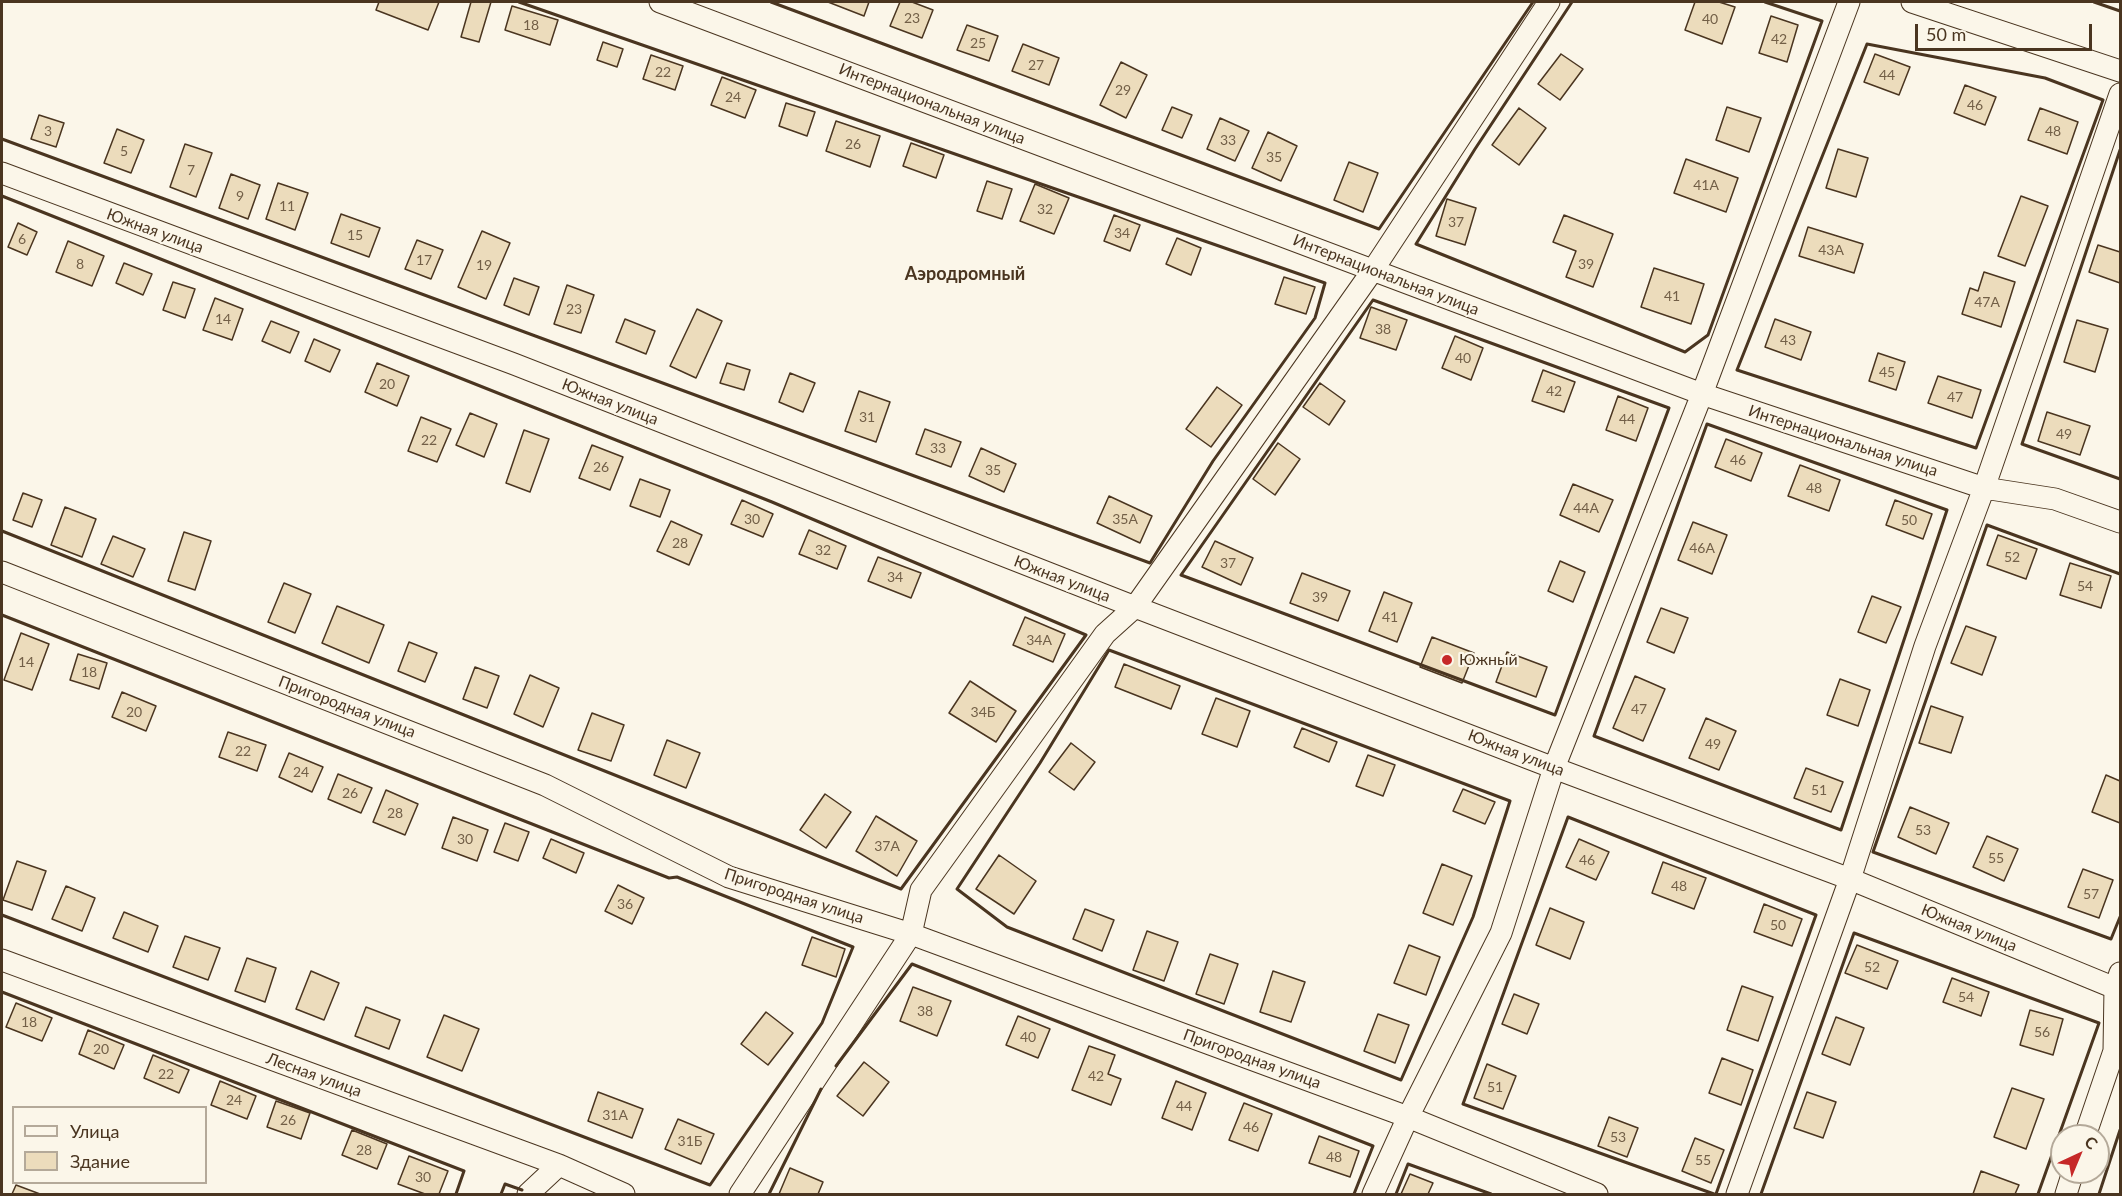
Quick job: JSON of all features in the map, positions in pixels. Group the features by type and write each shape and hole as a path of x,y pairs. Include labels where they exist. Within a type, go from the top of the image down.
{"street":[{"name":"Интернациональная улица","path":"660,2 1701,394 1984,488 2055,499 2121,522"},
{"path":"740,1194 911,934 921,890 1106,634 1135,607 1373,270 1549,2"},
{"path":"1373,1194 1408,1117 1501,933 1554,768 1701,394 1849,2"},
{"path":"1912,2 2121,71"},
{"path":"1737,1194 1850,879 1925,646 1984,488 2121,94"},
{"name":"Южная улица","path":"2,173 514,364 1135,607 1850,879 2119,984"},
{"name":"Пригородная улица","path":"2,572 544,785 729,877 911,934 1408,1117 1597,1194"},
{"name":"Лесная улица","path":"2,960 559,1165 624,1194"},
{"path":"2089,1124 2114,1051 2119,984"},
{"path":"528,1194 559,1165"}],"building":[{"path":"379,2 439,2 428,30 376,10"},
{"path":"471,2 491,2 479,42 461,37"},
{"path":"828,2 869,2 864,16"},
{"path":"900,2 912,2 933,10 922,38 890,26"},
{"path":"1695,2 1719,2 1735,7 1722,44 1685,30"},
{"path":"512,6 558,20 550,45 505,30"},
{"path":"1771,16 1798,25 1787,62 1759,53"},
{"path":"967,25 998,36 989,61 957,50"},
{"path":"603,42 623,49 617,67 597,60"},
{"path":"1023,44 1059,58 1049,85 1012,71"},
{"path":"1561,54 1583,69 1560,100 1538,84"},
{"path":"1875,54 1910,67 1899,95 1864,82"},
{"path":"651,55 683,66 675,90 643,79"},
{"path":"1121,62 1147,75 1126,118 1100,105"},
{"path":"722,77 756,90 745,118 711,105"},
{"path":"1965,85 1996,97 1985,125 1954,113"},
{"path":"786,103 815,112 807,136 779,126"},
{"path":"1172,107 1192,115 1182,138 1162,130"},
{"path":"1727,107 1761,118 1749,152 1716,140"},
{"path":"1519,108 1546,128 1519,165 1492,145"},
{"path":"2040,108 2078,122 2067,154 2028,140"},
{"path":"39,115 64,123 56,147 31,139"},
{"path":"1220,118 1249,131 1235,161 1207,149"},
{"path":"836,121 880,136 870,167 826,151"},
{"path":"117,129 144,140 131,173 104,163"},
{"path":"1268,132 1297,146 1281,181 1252,168"},
{"path":"911,143 944,155 936,178 903,166"},
{"path":"185,144 212,153 196,197 170,187"},
{"path":"1838,149 1868,158 1856,197 1826,188"},
{"path":"1686,159 1738,178 1726,212 1674,193"},
{"path":"1349,162 1378,173 1363,212 1334,200"},
{"path":"231,174 260,185 248,219 219,208"},
{"path":"987,181 1012,189 1002,219 977,211"},
{"path":"278,183 308,193 295,230 266,219"},
{"path":"1035,184 1069,198 1054,234 1020,221"},
{"path":"2021,196 2048,206 2025,266 1998,256"},
{"path":"1447,199 1476,208 1465,245 1436,236"},
{"path":"341,214 380,228 369,257 331,243"},
{"path":"1114,215 1140,225 1130,251 1104,241"},
{"path":"1564,215 1613,234 1593,287 1566,277 1576,251 1553,242"},
{"path":"18,223 37,232 27,255 8,247"},
{"path":"1808,227 1863,244 1854,273 1799,256"},
{"path":"482,231 510,243 486,299 458,287"},
{"path":"1177,238 1201,248 1191,275 1166,264"},
{"path":"417,240 443,250 431,279 405,269"},
{"path":"68,241 104,256 92,286 56,272"},
{"path":"2098,245 2120,252 2120,283 2089,272"},
{"path":"124,263 152,274 143,295 116,283"},
{"path":"1654,268 1704,284 1691,324 1641,307"},
{"path":"1984,272 2015,282 2001,327 1962,314 1970,288 1978,291"},
{"path":"1284,277 1315,287 1306,314 1275,304"},
{"path":"514,278 539,287 529,315 504,305"},
{"path":"173,282 195,289 185,318 163,310"},
{"path":"567,285 594,295 581,333 554,324"},
{"path":"215,298 243,309 232,340 203,330"},
{"path":"1371,307 1407,320 1396,350 1360,338"},
{"path":"697,309 722,321 696,378 670,366"},
{"path":"625,319 655,331 646,354 616,342"},
{"path":"1775,319 1811,332 1801,360 1765,347"},
{"path":"2077,320 2108,329 2095,372 2064,362"},
{"path":"271,321 299,332 290,353 262,341"},
{"path":"1455,336 1483,348 1471,380 1442,368"},
{"path":"314,339 340,350 330,372 305,361"},
{"path":"1878,353 1905,362 1896,390 1869,381"},
{"path":"377,363 409,376 397,406 365,392"},
{"path":"727,363 750,370 744,390 720,383"},
{"path":"1543,370 1575,382 1564,412 1532,401"},
{"path":"790,373 815,383 803,412 779,402"},
{"path":"1938,376 1981,390 1972,418 1928,403"},
{"path":"1320,383 1345,401 1329,425 1303,407"},
{"path":"1217,387 1242,405 1211,447 1186,429"},
{"path":"859,391 890,402 876,442 845,431"},
{"path":"1618,396 1648,408 1636,441 1606,430"},
{"path":"2047,412 2090,426 2080,455 2038,441"},
{"path":"470,413 497,424 484,457 456,445"},
{"path":"421,417 451,429 437,462 408,451"},
{"path":"925,429 961,442 951,467 916,454"},
{"path":"524,430 549,439 530,492 506,483"},
{"path":"1726,439 1762,453 1751,481 1715,467"},
{"path":"1278,443 1300,459 1275,495 1253,479"},
{"path":"592,445 623,457 610,490 579,478"},
{"path":"981,448 1016,464 1004,492 969,476"},
{"path":"1800,465 1840,480 1829,511 1788,496"},
{"path":"640,479 670,490 660,517 630,506"},
{"path":"1573,484 1613,500 1599,532 1560,515"},
{"path":"23,493 42,500 32,527 13,520"},
{"path":"1109,496 1152,516 1140,543 1097,523"},
{"path":"742,500 773,514 763,537 731,524"},
{"path":"1895,500 1932,514 1923,539 1886,525"},
{"path":"65,507 96,519 82,557 51,545"},
{"path":"671,521 702,535 689,565 657,551"},
{"path":"1693,522 1727,535 1712,574 1678,560"},
{"path":"809,530 846,546 837,569 799,554"},
{"path":"184,532 211,541 195,590 168,581"},
{"path":"1998,535 2037,549 2026,579 1987,565"},
{"path":"113,536 145,549 133,577 101,564"},
{"path":"1215,541 1253,558 1241,585 1202,567"},
{"path":"878,557 921,573 911,598 868,581"},
{"path":"1560,561 1585,572 1573,602 1548,591"},
{"path":"2070,563 2111,576 2101,608 2060,595"},
{"path":"1302,573 1350,591 1338,621 1290,603"},
{"path":"284,583 311,594 295,633 268,622"},
{"path":"1384,592 1412,603 1397,642 1369,631"},
{"path":"1872,596 1901,607 1886,643 1858,632"},
{"path":"337,606 384,625 369,663 322,643"},
{"path":"1661,608 1688,618 1674,653 1647,642"},
{"path":"1025,617 1065,634 1053,662 1013,645"},
{"path":"1966,626 1996,637 1982,675 1951,663"},
{"path":"21,633 49,644 32,690 4,680"},
{"name":"Южный","path":"1432,637 1474,653 1462,683 1420,667"},
{"path":"409,642 437,653 425,682 398,671"},
{"path":"1507,652 1547,667 1536,697 1496,682"},
{"path":"78,654 107,663 99,689 70,680"},
{"path":"1124,664 1180,686 1171,709 1115,687"},
{"path":"475,667 499,676 487,708 463,699"},
{"path":"530,675 559,688 543,727 514,714"},
{"path":"1635,676 1665,689 1643,741 1613,728"},
{"path":"1840,679 1870,690 1858,726 1827,715"},
{"path":"970,681 1016,711 996,742 949,713"},
{"path":"122,692 156,706 146,731 112,717"},
{"path":"1216,698 1250,711 1237,747 1202,734"},
{"path":"1931,706 1963,717 1951,753 1919,743"},
{"path":"592,713 624,725 611,761 578,750"},
{"path":"1706,718 1736,731 1719,770 1689,758"},
{"path":"1302,728 1337,742 1329,762 1294,747"},
{"path":"228,732 266,745 257,771 219,757"},
{"path":"667,740 700,753 686,788 654,775"},
{"path":"1071,743 1095,762 1074,790 1049,772"},
{"path":"289,753 323,767 312,792 279,777"},
{"path":"1368,755 1395,765 1383,796 1356,786"},
{"path":"1806,768 1843,782 1831,812 1794,798"},
{"path":"338,774 372,788 361,813 328,799"},
{"path":"2106,775 2120,781 2120,823 2092,812"},
{"path":"1463,789 1495,802 1485,824 1453,811"},
{"path":"386,790 418,804 405,835 373,822"},
{"path":"825,794 851,812 826,848 800,830"},
{"path":"1910,807 1949,823 1936,854 1898,837"},
{"path":"876,816 917,841 897,876 856,851"},
{"path":"453,817 488,830 477,861 442,848"},
{"path":"505,823 529,832 518,861 494,852"},
{"path":"1987,836 2018,849 2004,881 1973,867"},
{"path":"551,839 584,853 576,873 543,858"},
{"path":"1579,839 1609,852 1596,880 1566,867"},
{"path":"999,855 1036,881 1014,914 976,889"},
{"path":"17,861 46,871 32,910 3,900"},
{"path":"1663,862 1706,878 1694,909 1652,893"},
{"path":"1442,864 1472,876 1453,925 1423,913"},
{"path":"2083,869 2113,880 2099,918 2068,907"},
{"path":"618,885 644,898 632,924 605,911"},
{"path":"66,886 95,898 82,931 52,919"},
{"path":"1764,904 1802,919 1792,946 1754,932"},
{"path":"1550,908 1584,922 1570,959 1536,945"},
{"path":"1085,909 1114,920 1102,951 1073,939"},
{"path":"124,912 158,926 148,952 113,938"},
{"path":"1147,931 1178,942 1164,981 1133,970"},
{"path":"185,936 220,948 208,980 173,967"},
{"path":"812,937 845,949 836,977 802,965"},
{"path":"1409,945 1440,957 1426,995 1394,983"},
{"path":"1857,945 1898,961 1887,989 1845,973"},
{"path":"1210,954 1238,964 1224,1004 1196,994"},
{"path":"247,958 276,968 265,1002 235,991"},
{"path":"311,971 339,983 324,1020 296,1009"},
{"path":"1273,971 1305,982 1291,1022 1260,1012"},
{"path":"1952,978 1989,992 1981,1016 1943,1002"},
{"path":"1742,986 1773,997 1758,1041 1727,1030"},
{"path":"913,987 951,1001 937,1036 900,1021"},
{"path":"1514,994 1539,1004 1527,1034 1502,1024"},
{"path":"16,1003 52,1018 42,1041 6,1027"},
{"path":"366,1007 400,1020 389,1049 355,1036"},
{"path":"2030,1010 2063,1019 2053,1055 2020,1045"},
{"path":"766,1012 793,1033 768,1065 741,1044"},
{"path":"1378,1014 1409,1025 1395,1063 1364,1051"},
{"path":"444,1015 479,1029 462,1071 427,1057"},
{"path":"1018,1016 1050,1029 1038,1058 1006,1045"},
{"path":"1836,1017 1864,1028 1850,1065 1822,1054"},
{"path":"88,1030 124,1045 114,1069 79,1054"},
{"path":"1089,1046 1115,1055 1108,1074 1121,1079 1111,1105 1072,1090"},
{"path":"153,1055 189,1070 179,1093 144,1078"},
{"path":"1722,1058 1753,1070 1741,1105 1709,1093"},
{"path":"864,1062 889,1082 863,1116 837,1096"},
{"path":"1487,1064 1516,1076 1503,1109 1474,1098"},
{"path":"220,1081 256,1096 247,1119 211,1105"},
{"path":"1176,1081 1206,1093 1192,1130 1162,1118"},
{"path":"2012,1088 2044,1099 2026,1149 1994,1137"},
{"path":"598,1092 643,1109 632,1138 588,1121"},
{"path":"1807,1092 1836,1102 1823,1138 1794,1128"},
{"path":"276,1101 310,1113 301,1139 267,1127"},
{"path":"1244,1103 1272,1114 1258,1151 1229,1140"},
{"path":"1609,1117 1638,1128 1627,1157 1598,1146"},
{"path":"678,1119 714,1134 701,1164 665,1149"},
{"path":"352,1130 387,1144 377,1169 342,1155"},
{"path":"1319,1136 1359,1151 1350,1177 1309,1163"},
{"path":"1695,1138 1724,1150 1711,1183 1682,1171"},
{"path":"409,1156 448,1171 439,1194 425,1194 398,1184"},
{"path":"790,1168 823,1182 818,1194 779,1194"},
{"path":"1981,1171 2019,1185 2015,1194 1973,1194"},
{"path":"1410,1174 1433,1183 1428,1194 1401,1194"},
{"path":"16,1185 40,1194 12,1194"}],"wall":[{"path":"2,139 1150,563 1213,461 1315,318 1325,283 519,2"},
{"path":"771,2 1379,229 1533,2"},
{"path":"1572,2 1475,149 1416,244 1685,352 1708,335 1822,21 1765,2"},
{"path":"2094,2 2120,11"},
{"path":"1867,44 2045,78 2103,100 1976,448 1737,370 1867,44"},
{"path":"2120,150 2022,444 2120,479"},
{"path":"2,196 772,502 1086,635 901,889 2,531"},
{"path":"1373,300 1669,408 1555,715 1181,575 1373,300"},
{"path":"1707,424 1947,510 1841,830 1594,736 1707,424"},
{"path":"2120,574 1987,525 1873,852 2111,939 2120,917"},
{"path":"2,615 669,878 677,877 853,947 822,1023 710,1185 2,915"},
{"path":"1109,650 1510,801 1473,917 1401,1080 1007,927 957,889 1040,763 1109,650"},
{"path":"1714,1194 1463,1104 1568,817 1816,915 1716,1194"},
{"path":"1761,1194 1854,933 2099,1023 2038,1194"},
{"path":"836,1066 912,964 1373,1146 1354,1194"},
{"path":"2,992 464,1171 456,1194"},
{"path":"769,1194 821,1089"},
{"path":"2099,1194 2120,1130"},
{"path":"1396,1194 1408,1164 1491,1194"},
{"path":"501,1194 505,1184 522,1190"}],"place":[{"name":"Южный","path":"1447,660"}],"district":[{"name":"Аэродромный","path":"965,274"}]}
